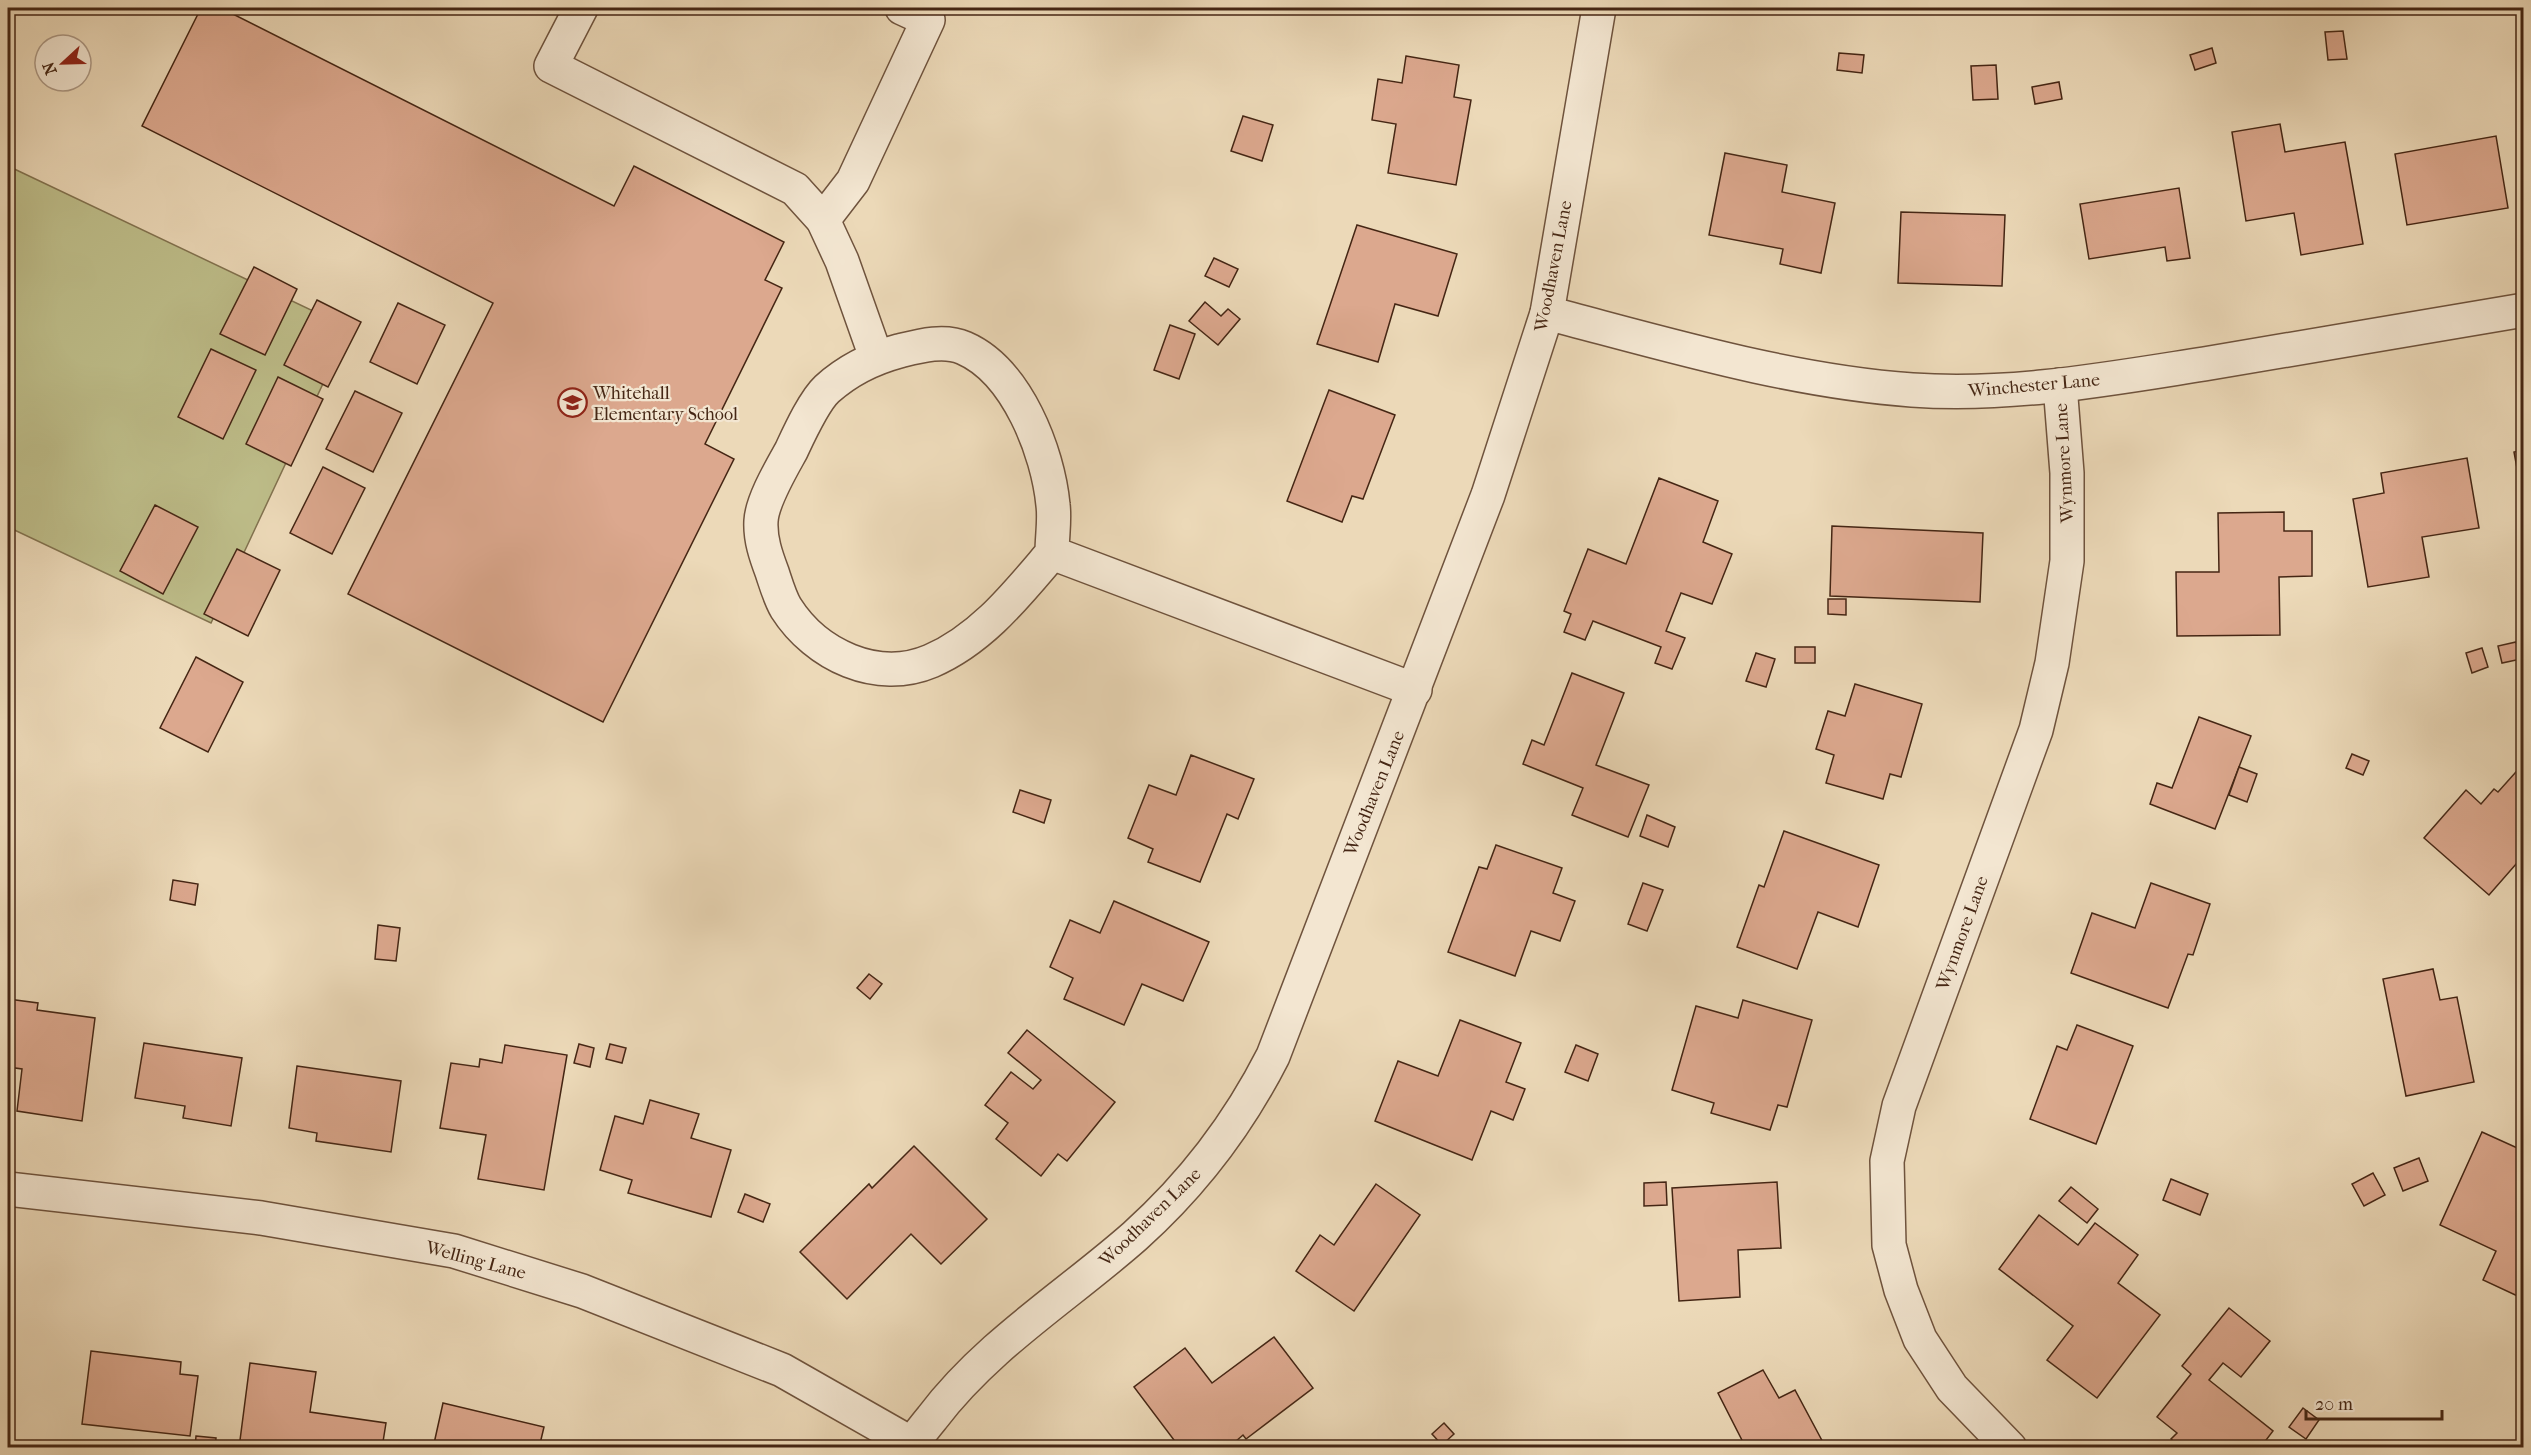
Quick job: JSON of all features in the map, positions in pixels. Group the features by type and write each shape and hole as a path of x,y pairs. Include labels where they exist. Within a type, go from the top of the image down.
{"street":[{"path":"581,8 551,66 795,189 823,220 842,261 876,357"},
{"path":"823,220 854,181 928,20 902,8"},
{"name":"Woodhaven Lane","path":"911,1446 970,1373 1135,1236 1181,1192 1230,1131 1252,1097 1273,1056 1488,495 1547,313 1599,8"},
{"name":"Winchester Lane","path":"1547,313 1700,353 1852,384 1913,390 1981,392 2060,385 2159,371 2523,310"},
{"path":"929,343 964,348 1001,375 1024,409 1044,460 1053,506 1052,553 1001,612 962,643 931,661 900,668 867,668 834,655 804,632 785,607 763,547 761,520 774,483 799,434 826,390 876,357 929,343"},
{"name":"Wynmore Lane","path":"2010,1448 1952,1388 1920,1339 1909,1314 1889,1245 1887,1161 1899,1106 2036,730 2052,663 2067,561 2067,473 2060,385"},
{"path":"1052,553 1415,690"},
{"name":"Welling Lane","path":"8,1189 261,1218 454,1251 582,1291 782,1370 911,1446"}],"green space":[{"path":"8,166 349,328 211,623 8,527"}],"building":[{"path":"201,8 221,8 614,206 634,166 784,242 765,280 782,288 705,444 734,459 603,722 348,594 493,303 142,126"},
{"path":"2343,31 2347,59 2328,60 2325,32"},
{"path":"2212,48 2216,63 2195,70 2190,55"},
{"path":"1839,53 1864,55 1862,73 1837,70"},
{"path":"1406,56 1459,65 1454,97 1471,100 1456,185 1388,173 1396,124 1372,120 1378,79 1402,83"},
{"path":"1996,65 1998,99 1973,100 1971,66"},
{"path":"2059,82 2062,99 2035,104 2032,87"},
{"path":"1243,116 1273,125 1262,161 1231,151"},
{"path":"2280,124 2285,152 2345,142 2363,244 2301,255 2294,213 2246,221 2232,132"},
{"path":"2496,136 2508,208 2407,225 2395,154"},
{"path":"1725,153 1787,165 1782,192 1835,203 1821,273 1780,264 1783,249 1709,235"},
{"path":"2179,188 2190,258 2167,261 2165,247 2089,259 2080,204"},
{"path":"1901,212 2005,215 2002,286 1898,283"},
{"path":"1357,225 1457,254 1438,316 1395,304 1378,362 1317,344"},
{"path":"1214,258 1238,269 1229,287 1205,276"},
{"path":"254,267 297,289 265,355 220,334"},
{"path":"317,300 361,322 328,387 284,365"},
{"path":"1205,302 1221,316 1228,309 1240,319 1218,345 1189,321"},
{"path":"398,303 445,325 417,384 370,362"},
{"path":"1170,325 1195,334 1179,379 1154,370"},
{"path":"211,349 256,370 223,439 178,417"},
{"path":"278,377 323,399 291,466 246,444"},
{"path":"1329,390 1395,415 1363,499 1352,496 1342,522 1287,501"},
{"path":"355,391 402,413 373,472 326,449"},
{"path":"2524,450 2524,506 2514,452"},
{"path":"2467,458 2479,528 2422,537 2429,577 2368,587 2353,499 2384,493 2381,473"},
{"path":"323,467 365,488 332,554 290,533"},
{"path":"1659,478 1718,501 1703,542 1732,554 1712,604 1681,593 1666,631 1685,638 1672,669 1655,663 1661,647 1593,621 1585,640 1564,632 1571,614 1564,611 1588,549 1626,564"},
{"path":"155,505 198,527 163,594 120,571"},
{"path":"2284,512 2284,531 2312,531 2312,576 2279,577 2280,635 2177,636 2176,572 2219,572 2218,513"},
{"path":"1832,526 1983,533 1980,602 1830,596"},
{"path":"237,549 280,570 248,636 204,614"},
{"path":"1828,599 1846,599 1846,615 1828,614"},
{"path":"2516,642 2521,659 2502,663 2498,646"},
{"path":"1795,647 1815,647 1815,663 1795,663"},
{"path":"2482,648 2488,667 2472,673 2466,653"},
{"path":"1756,653 1775,659 1766,687 1746,681"},
{"path":"196,657 243,682 208,752 160,728"},
{"path":"1572,673 1624,693 1596,765 1649,785 1628,837 1572,815 1583,788 1523,764 1532,740 1544,745"},
{"path":"1855,684 1922,704 1901,777 1890,774 1883,799 1826,783 1834,755 1816,749 1828,711 1845,716"},
{"path":"2199,717 2251,736 2215,829 2150,804 2157,783 2172,788"},
{"path":"2352,754 2369,761 2363,775 2346,768"},
{"path":"1191,755 1254,779 1238,819 1227,814 1200,882 1148,862 1153,849 1128,838 1149,785 1176,795"},
{"path":"2524,763 2524,855 2489,895 2424,838 2466,790 2481,804 2494,789 2498,792"},
{"path":"2239,767 2257,774 2247,802 2229,795"},
{"path":"1020,790 1051,800 1044,823 1013,812"},
{"path":"1647,815 1675,827 1668,847 1640,836"},
{"path":"1784,831 1879,865 1858,927 1818,912 1797,969 1737,947 1759,885 1764,887"},
{"path":"1496,845 1562,868 1553,893 1575,901 1560,941 1531,931 1515,976 1448,952 1479,867 1487,869"},
{"path":"173,880 198,884 195,905 170,900"},
{"path":"1643,883 1663,890 1647,931 1628,924"},
{"path":"2151,883 2210,904 2193,955 2188,954 2168,1008 2071,973 2092,913 2135,928"},
{"path":"1114,901 1209,942 1183,1001 1142,984 1124,1025 1064,999 1073,978 1050,967 1070,920 1100,933"},
{"path":"378,925 400,928 396,961 375,959"},
{"path":"2433,969 2440,1000 2457,997 2474,1082 2406,1096 2383,979"},
{"path":"869,974 882,984 870,999 857,988"},
{"path":"8,999 38,1003 37,1010 95,1018 82,1121 17,1111 22,1069 8,1067"},
{"path":"1743,1000 1812,1020 1787,1107 1778,1105 1770,1130 1711,1113 1714,1103 1672,1090 1696,1006 1738,1018"},
{"path":"1460,1020 1521,1043 1506,1082 1525,1089 1513,1120 1491,1111 1472,1160 1375,1121 1398,1061 1438,1076"},
{"path":"2077,1025 2133,1046 2096,1144 2030,1119 2057,1046 2067,1050"},
{"path":"1027,1030 1115,1102 1067,1161 1058,1154 1041,1176 996,1139 1008,1123 985,1105 1011,1072 1033,1089 1041,1080 1008,1053"},
{"path":"144,1043 242,1058 231,1126 183,1118 185,1106 135,1098"},
{"path":"579,1044 594,1048 590,1067 574,1063"},
{"path":"610,1044 626,1048 622,1063 606,1059"},
{"path":"505,1045 567,1055 544,1190 478,1179 486,1135 440,1128 451,1063 479,1067 480,1059 502,1063"},
{"path":"1576,1045 1598,1054 1588,1081 1565,1072"},
{"path":"297,1066 401,1081 391,1152 316,1141 317,1133 289,1128"},
{"path":"650,1100 699,1114 691,1138 731,1150 711,1217 628,1193 632,1180 600,1170 615,1116 643,1124"},
{"path":"2482,1132 2524,1151 2524,1299 2483,1280 2496,1251 2440,1225"},
{"path":"914,1146 987,1219 941,1264 911,1234 847,1299 800,1252 869,1184 872,1188"},
{"path":"2419,1158 2428,1181 2403,1191 2394,1168"},
{"path":"2373,1173 2385,1195 2364,1206 2352,1184"},
{"path":"2171,1179 2208,1194 2200,1215 2163,1200"},
{"path":"1666,1182 1667,1205 1644,1206 1644,1183"},
{"path":"1777,1182 1781,1248 1738,1250 1740,1297 1679,1301 1672,1188"},
{"path":"1376,1184 1420,1215 1354,1311 1296,1271 1320,1235 1334,1245"},
{"path":"2071,1187 2098,1209 2087,1223 2059,1201"},
{"path":"745,1194 770,1204 763,1222 738,1212"},
{"path":"2039,1215 2078,1245 2095,1223 2138,1255 2118,1283 2160,1315 2097,1398 2047,1360 2073,1326 1999,1269"},
{"path":"2229,1308 2270,1341 2241,1377 2223,1363 2209,1380 2273,1431 2260,1448 2181,1448 2171,1439 2177,1433 2157,1417 2191,1374 2182,1366"},
{"path":"1274,1337 1313,1388 1246,1439 1243,1435 1228,1448 1180,1448 1134,1387 1185,1348 1212,1383"},
{"path":"91,1351 181,1362 180,1374 198,1376 190,1436 82,1424"},
{"path":"250,1363 316,1372 310,1412 386,1423 382,1448 239,1448"},
{"path":"1763,1370 1779,1398 1795,1390 1826,1448 1746,1448 1718,1393"},
{"path":"443,1403 544,1427 539,1448 433,1448"},
{"path":"2303,1408 2319,1420 2306,1439 2289,1427"},
{"path":"1444,1423 1454,1434 1442,1445 1432,1434"},
{"path":"196,1436 216,1438 215,1448 195,1448"}],"place":[{"name":"Whitehall Elementary School","path":"572,403"}]}
